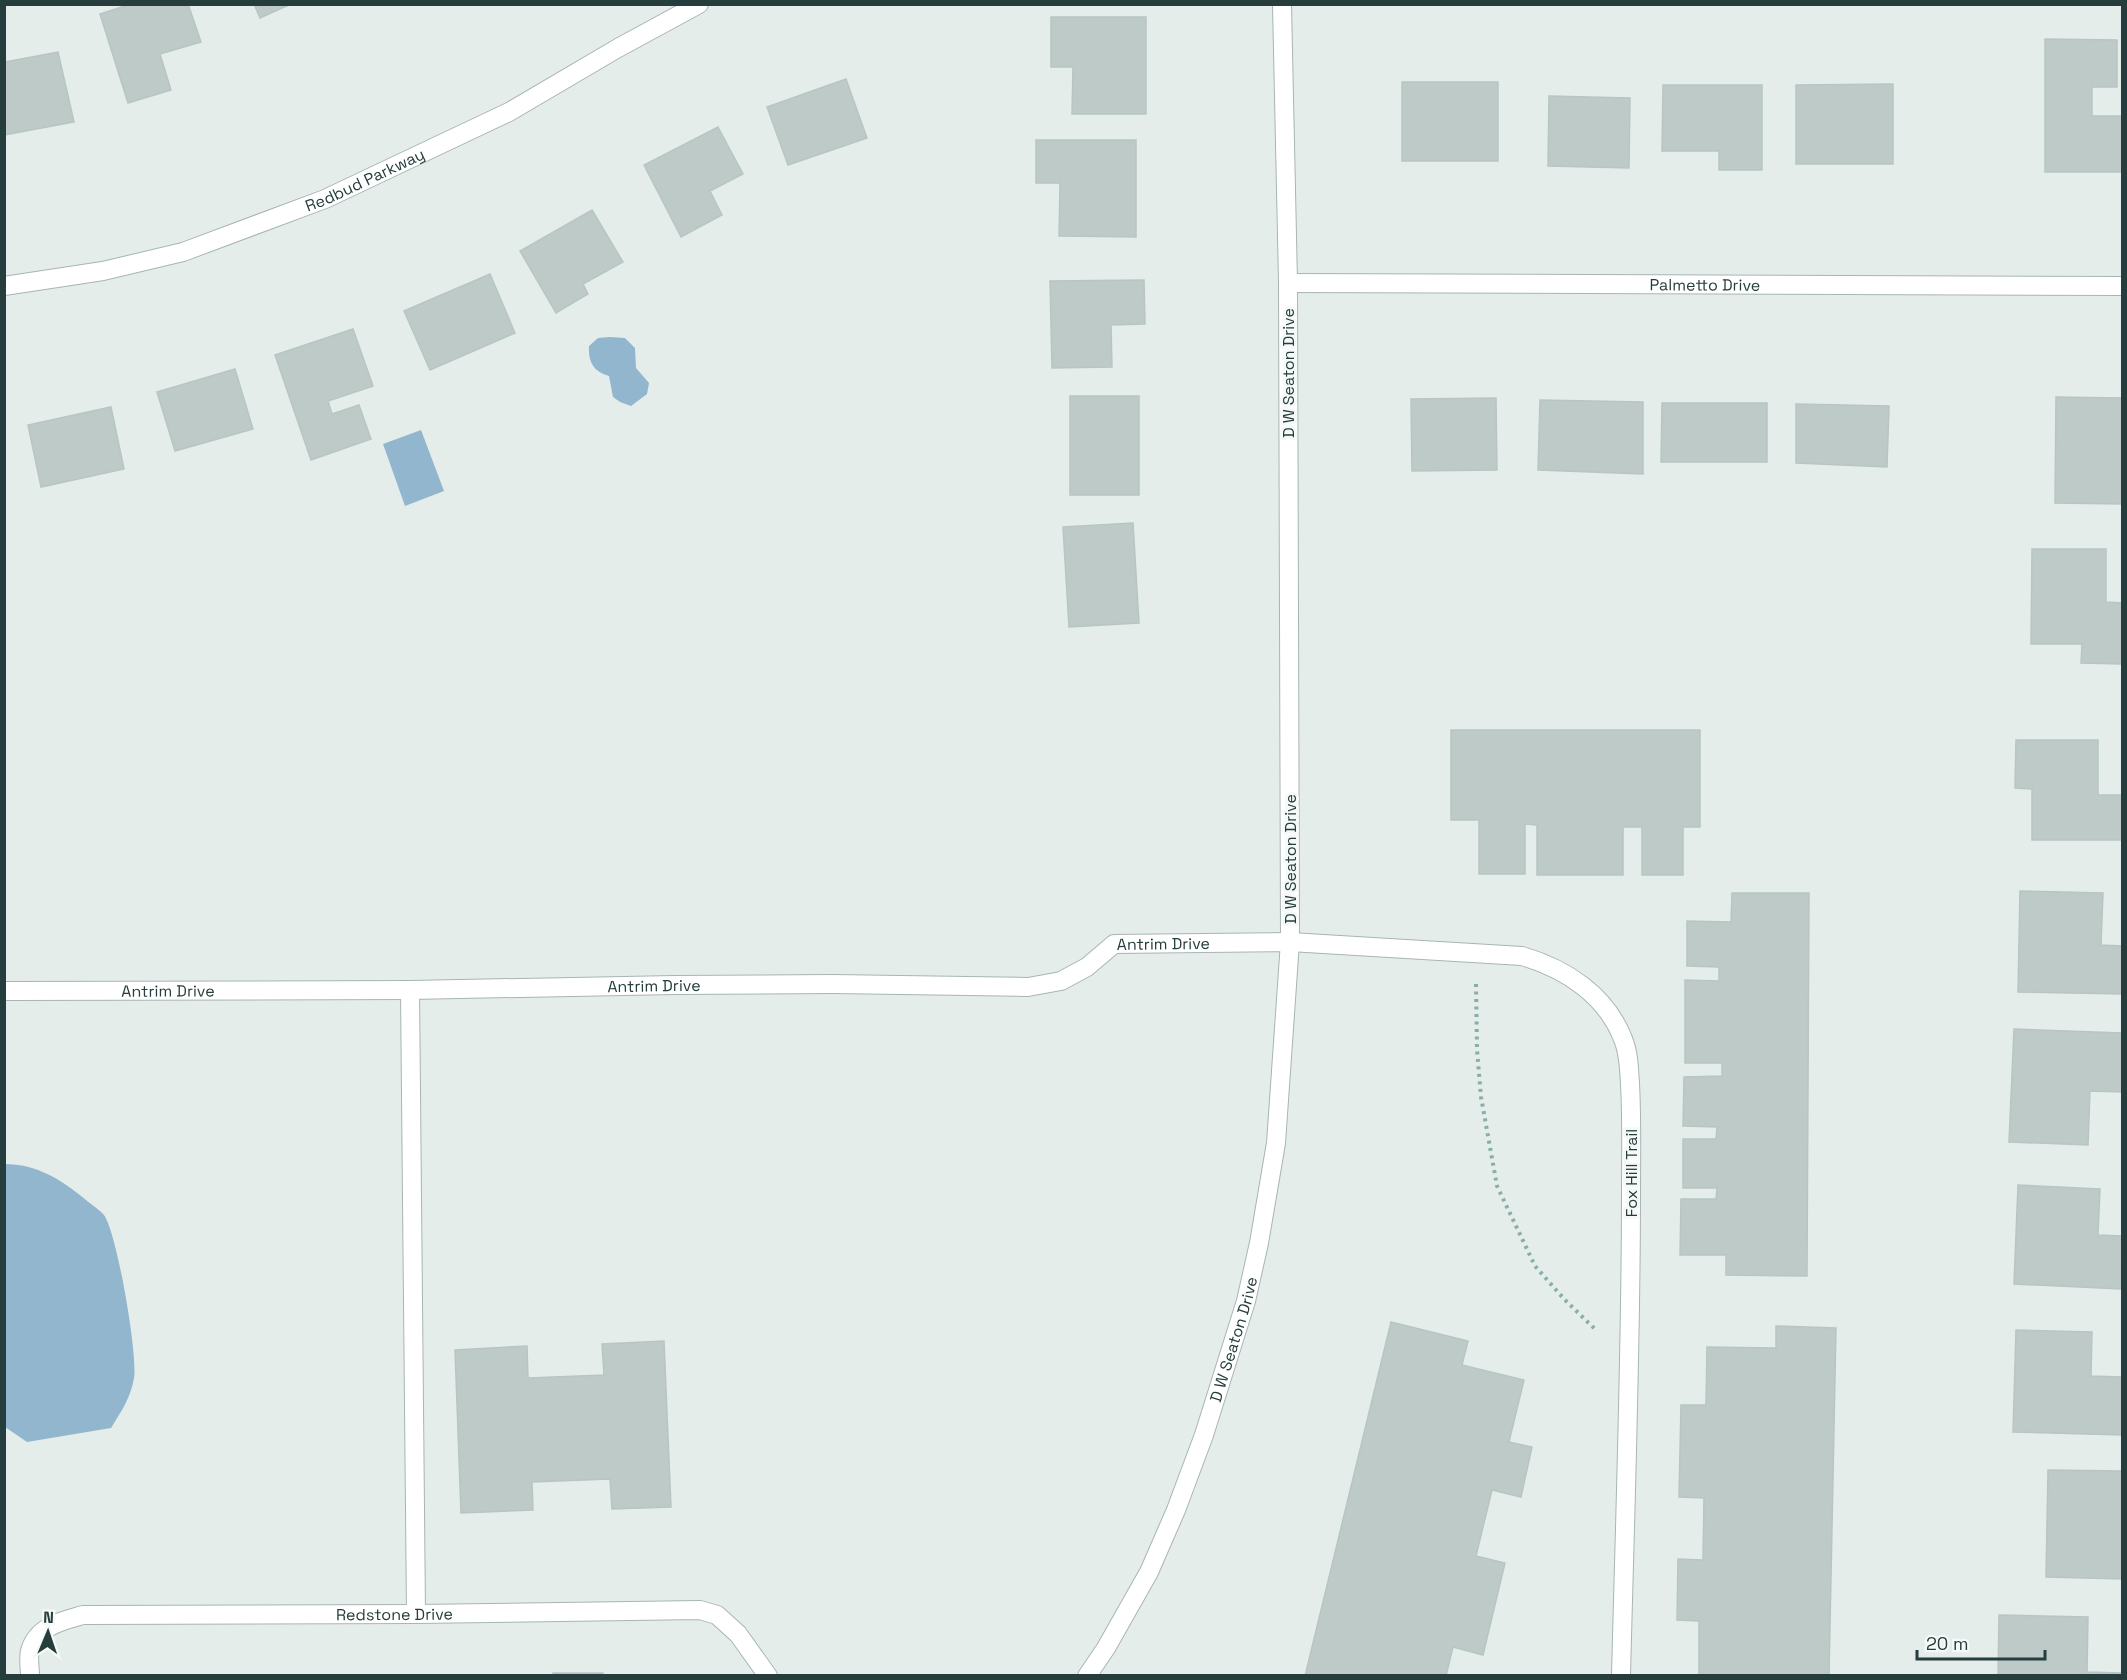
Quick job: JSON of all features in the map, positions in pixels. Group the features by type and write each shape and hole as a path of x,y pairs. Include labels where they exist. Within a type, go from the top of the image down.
{"street":[{"name":"Redbud Parkway","path":"4,286 103,271 183,252 325,199 509,112 699,4"},
{"name":"D W Seaton Drive","path":"1087,1676 1106,1648 1149,1572 1176,1510 1204,1435 1246,1301 1259,1243 1276,1143 1290,942 1288,283 1282,4"},
{"name":"Palmetto Drive","path":"1288,283 2122,286"},
{"name":"Fox Hill Trail","path":"1290,942 1522,956 1546,963 1571,978 1599,1000 1614,1019 1624,1042 1629,1068 1631,1106 1629,1350 1621,1676"},
{"name":"Antrim Drive","path":"4,991 411,990 720,984 1028,987 1061,981 1087,967 1114,944 1290,942"},
{"path":"411,990 416,1614"},
{"name":"Redstone Drive","path":"30,1676 30,1651 40,1633 59,1621 83,1615 700,1610 717,1615 738,1634 768,1676"}],"path":[{"path":"1476,953 1477,1050 1481,1097 1497,1186 1535,1266 1596,1330 1629,1350"}],"water":[{"path":"598,338 625,338 635,348 636,368 649,383 647,394 631,406 613,397 609,376 595,369 589,356 589,346"},
{"path":"421,430 444,491 405,506 383,444"},
{"path":"4,1164 27,1167 48,1174 100,1211 109,1226 125,1295 134,1365 131,1392 111,1428 27,1442 5,1427"}],"building":[{"path":"131,4 188,4 201,42 160,54 171,90 128,103 100,14"},
{"path":"254,4 291,4 260,18"},
{"path":"1051,17 1146,17 1146,114 1072,114 1073,67 1051,67"},
{"path":"2045,39 2117,40 2117,87 2092,87 2092,116 2122,116 2122,172 2045,172"},
{"path":"58,52 74,122 4,135 4,62"},
{"path":"846,79 867,138 788,165 767,107"},
{"path":"1402,82 1498,82 1498,161 1402,161"},
{"path":"1893,84 1893,164 1796,164 1796,85"},
{"path":"1663,85 1762,85 1762,170 1719,170 1719,151 1662,151"},
{"path":"1549,96 1630,98 1629,168 1548,166"},
{"path":"718,127 743,174 710,191 722,215 681,237 644,165"},
{"path":"1036,140 1136,140 1136,237 1059,236 1060,183 1036,183"},
{"path":"592,210 623,262 583,284 588,294 556,313 520,251"},
{"path":"490,274 515,333 430,370 404,311"},
{"path":"1144,280 1145,324 1111,325 1112,367 1052,368 1050,281"},
{"path":"353,329 373,386 328,401 332,414 359,405 371,439 311,460 275,355"},
{"path":"235,369 253,429 175,451 157,392"},
{"path":"1070,396 1139,396 1139,495 1070,495"},
{"path":"2056,397 2122,398 2122,504 2055,503"},
{"path":"1496,398 1497,470 1412,471 1411,399"},
{"path":"1540,400 1643,402 1643,474 1538,470"},
{"path":"1662,403 1767,403 1767,462 1661,462"},
{"path":"1796,404 1889,406 1887,467 1796,463"},
{"path":"111,407 124,469 41,487 28,425"},
{"path":"1133,523 1139,623 1069,627 1063,527"},
{"path":"2032,549 2106,549 2106,602 2122,603 2122,664 2081,663 2082,644 2031,644"},
{"path":"1451,730 1700,730 1700,827 1683,827 1683,875 1642,875 1642,827 1623,827 1623,875 1537,875 1537,825 1525,824 1525,874 1479,874 1479,820 1451,820"},
{"path":"2016,740 2098,740 2098,795 2122,795 2122,840 2032,840 2032,789 2015,788"},
{"path":"2020,891 2103,893 2101,945 2122,946 2122,994 2018,992"},
{"path":"1732,893 1809,893 1807,1276 1726,1275 1726,1255 1680,1255 1681,1199 1716,1199 1717,1188 1683,1188 1683,1139 1716,1139 1717,1127 1683,1126 1684,1077 1722,1076 1722,1063 1685,1063 1685,980 1719,981 1719,967 1687,966 1687,921 1731,922"},
{"path":"2014,1029 2122,1033 2122,1092 2090,1091 2088,1145 2009,1142"},
{"path":"2018,1185 2100,1189 2098,1235 2122,1236 2121,1289 2014,1284"},
{"path":"1391,1322 1468,1341 1462,1365 1524,1380 1509,1442 1532,1447 1521,1497 1492,1490 1476,1556 1505,1563 1483,1655 1453,1647 1446,1676 1305,1676"},
{"path":"1776,1326 1836,1328 1829,1676 1699,1676 1699,1621 1677,1620 1678,1559 1703,1560 1704,1498 1679,1497 1681,1405 1706,1405 1707,1347 1776,1348"},
{"path":"2016,1330 2092,1332 2091,1376 2122,1377 2122,1435 2013,1432"},
{"path":"664,1341 671,1507 612,1509 610,1479 532,1482 533,1510 461,1513 455,1350 527,1346 528,1378 604,1375 602,1344"},
{"path":"2048,1470 2122,1471 2122,1579 2046,1577"},
{"path":"1999,1615 2088,1617 2087,1672 2121,1673 2121,1676 1998,1676"},
{"path":"553,1673 603,1673 603,1676 553,1676"}]}
